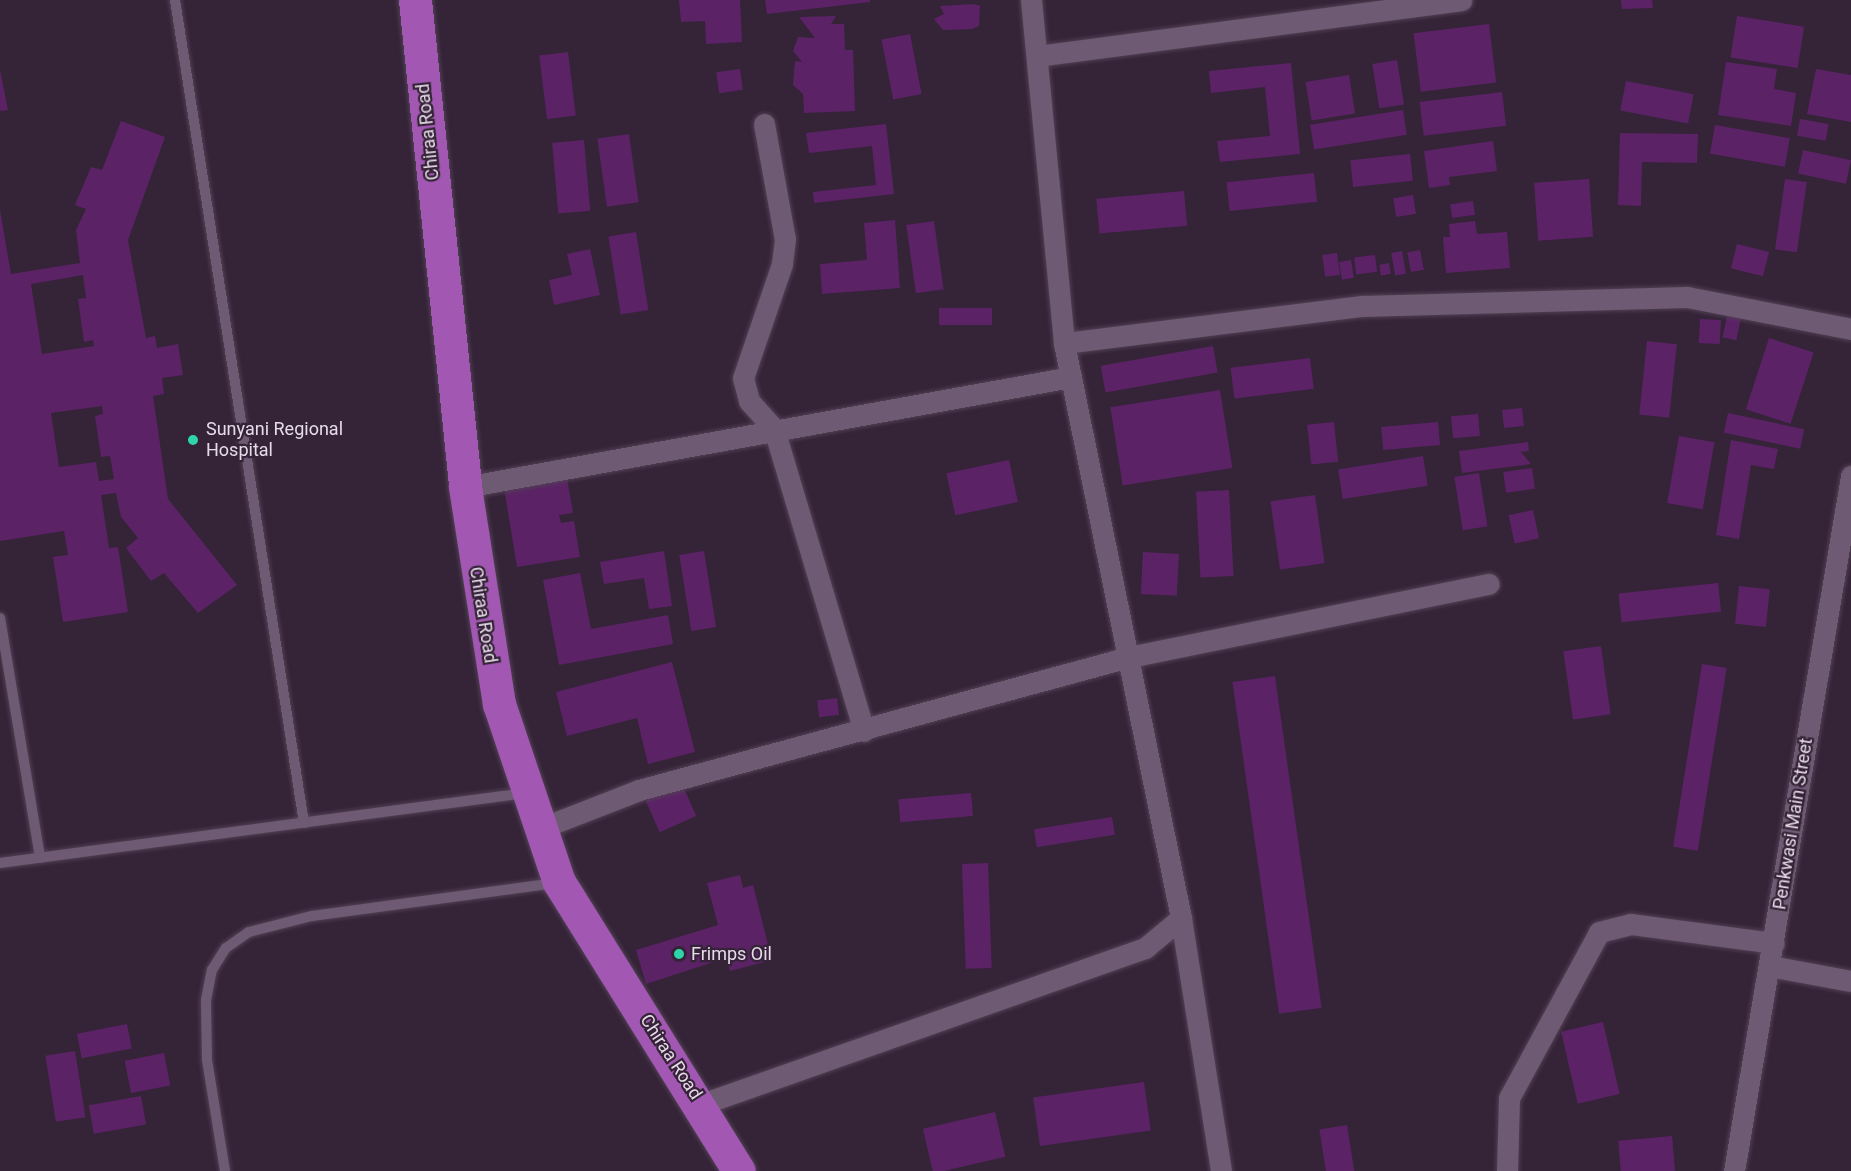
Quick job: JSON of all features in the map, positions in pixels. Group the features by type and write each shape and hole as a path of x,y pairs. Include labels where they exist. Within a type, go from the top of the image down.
{"highway":[{"name":"Chiraa Road","path":"415,0 465,487 499,704 539,829 559,882 702,1104 739,1171"}],"street":[{"path":"1013,0 1031,7 1064,343 1181,918 1221,1171"},
{"path":"1037,56 1461,0"},
{"path":"764,124 785,239 782,264 743,378 748,401 774,429 864,731"},
{"path":"1064,343 1362,306 1687,297 1851,329"},
{"path":"465,487 774,429 1071,377"},
{"name":"Penkwasi Main Street","path":"1734,1171 1851,476"},
{"path":"539,829 639,790 864,731 1129,657 1489,584"},
{"path":"702,1104 1145,948 1181,918"},
{"path":"1507,1171 1509,1098 1599,932 1631,924 1774,943"},
{"path":"1770,966 1851,981"}],"lane":[{"path":"175,0 304,823"},
{"path":"0,618 40,858"},
{"path":"0,863 528,793"},
{"path":"225,1171 207,1060 206,1000 212,970 226,948 249,933 312,916 559,882"}],"building":[{"path":"679,0 740,0 742,42 706,44 705,21 681,22"},
{"path":"765,0 870,0 870,2 767,14"},
{"path":"1621,0 1652,0 1653,8 1622,9"},
{"path":"974,4 980,6 979,26 972,29 943,30 934,19 944,14 940,6"},
{"path":"836,16 831,24 844,24 845,50 853,50 855,111 804,113 803,94 793,85 795,61 802,62 793,51 798,37 815,38 799,17"},
{"path":"1737,16 1804,27 1798,68 1730,57"},
{"path":"1489,24 1496,83 1421,92 1414,33"},
{"path":"910,34 922,94 893,99 882,40"},
{"path":"568,52 576,116 547,119 539,56"},
{"path":"1397,60 1404,104 1379,108 1372,64"},
{"path":"1726,62 1777,69 1774,89 1796,93 1791,126 1718,115"},
{"path":"1291,63 1300,154 1220,162 1217,141 1270,136 1265,87 1211,93 1209,71"},
{"path":"740,69 743,90 719,93 716,72"},
{"path":"1816,69 1851,75 1851,122 1807,114"},
{"path":"0,70 8,110 0,111"},
{"path":"1349,75 1355,114 1312,120 1306,82"},
{"path":"1626,81 1694,94 1688,124 1620,110"},
{"path":"1502,92 1506,126 1424,136 1420,102"},
{"path":"1403,110 1407,135 1314,149 1310,125"},
{"path":"1800,119 1829,124 1826,141 1797,136"},
{"path":"121,121 165,137 128,240 146,338 155,336 157,348 178,344 183,375 162,378 164,394 153,396 168,499 237,585 198,613 164,573 151,581 126,548 138,538 121,517 116,493 101,495 109,548 118,547 128,612 63,622 53,557 68,555 64,531 0,541 0,210 11,274 80,263 76,230 86,209 75,205 91,167 102,170","holes":["83,275 86,298 78,299 84,342 93,340 94,346 42,354 31,284","102,406 103,414 95,416 101,457 110,456 114,479 99,481 96,462 59,467 51,413"]},
{"path":"886,124 894,194 814,203 813,192 876,185 872,146 809,153 806,133"},
{"path":"1715,125 1790,138 1785,167 1710,154"},
{"path":"1620,133 1698,134 1697,163 1642,162 1641,206 1618,205"},
{"path":"629,134 639,202 607,207 597,138"},
{"path":"584,140 590,211 558,214 552,143"},
{"path":"1493,141 1497,171 1449,177 1450,185 1429,188 1424,151"},
{"path":"1803,150 1851,160 1846,184 1798,173"},
{"path":"1410,154 1413,181 1353,187 1350,160"},
{"path":"1314,173 1317,202 1230,211 1226,182"},
{"path":"1589,179 1593,237 1538,241 1534,183"},
{"path":"1785,179 1807,182 1797,252 1775,249"},
{"path":"1184,191 1187,226 1099,234 1096,199"},
{"path":"1413,195 1416,214 1396,217 1393,198"},
{"path":"1473,201 1475,215 1452,218 1450,204"},
{"path":"895,220 900,288 822,294 820,264 867,260 864,223"},
{"path":"934,221 944,289 916,293 906,225"},
{"path":"1475,221 1477,234 1507,232 1510,268 1446,273 1443,237 1450,237 1449,224"},
{"path":"636,232 648,310 621,314 608,236"},
{"path":"1737,244 1769,252 1763,276 1731,268"},
{"path":"590,249 600,295 554,305 549,280 572,275 567,254"},
{"path":"1420,250 1424,270 1411,272 1407,252"},
{"path":"1402,251 1406,274 1395,276 1391,253"},
{"path":"1337,253 1340,275 1325,277 1322,255"},
{"path":"1375,255 1377,272 1356,274 1354,258"},
{"path":"1351,260 1354,278 1342,280 1339,262"},
{"path":"1389,263 1391,274 1381,276 1379,265"},
{"path":"1729,307 1743,310 1736,340 1723,337"},
{"path":"939,308 992,308 992,325 939,325"},
{"path":"1700,319 1721,320 1720,344 1699,343"},
{"path":"1769,338 1814,353 1791,424 1746,409"},
{"path":"1647,341 1677,344 1669,418 1639,415"},
{"path":"1213,346 1218,373 1105,392 1101,366"},
{"path":"1310,358 1314,389 1234,399 1231,368"},
{"path":"1220,390 1232,468 1123,485 1110,407"},
{"path":"1522,408 1524,426 1504,428 1502,410"},
{"path":"1728,413 1804,429 1800,449 1724,433"},
{"path":"1478,414 1480,436 1453,438 1451,416"},
{"path":"1334,422 1338,462 1311,465 1307,425"},
{"path":"1438,422 1440,445 1383,450 1381,427"},
{"path":"1679,436 1714,442 1703,509 1667,503"},
{"path":"1731,440 1778,449 1774,469 1751,465 1739,539 1716,535"},
{"path":"1528,442 1529,451 1521,452 1531,464 1462,473 1459,451"},
{"path":"1423,456 1428,486 1343,499 1338,469"},
{"path":"1009,460 1018,502 955,515 946,473"},
{"path":"1532,468 1535,489 1506,493 1503,472"},
{"path":"566,472 573,513 559,515 561,523 574,521 580,557 517,567 503,482"},
{"path":"1479,473 1487,526 1463,530 1454,477"},
{"path":"1229,490 1234,576 1201,578 1196,492"},
{"path":"1315,495 1325,563 1280,570 1270,501"},
{"path":"1533,510 1539,538 1515,544 1509,515"},
{"path":"664,551 672,606 649,609 644,578 604,584 600,562"},
{"path":"704,551 716,627 691,631 679,555"},
{"path":"1143,552 1179,554 1177,596 1141,594"},
{"path":"580,573 591,629 668,615 673,644 559,665 543,580"},
{"path":"1718,583 1721,612 1622,622 1619,593"},
{"path":"1739,586 1770,589 1766,627 1735,624"},
{"path":"1601,646 1611,714 1573,720 1563,651"},
{"path":"672,662 695,752 648,764 637,718 567,736 556,692"},
{"path":"1702,664 1727,668 1698,851 1673,847"},
{"path":"1275,676 1322,1008 1279,1014 1232,682"},
{"path":"837,698 839,715 819,717 817,700"},
{"path":"682,784 696,816 660,832 645,800"},
{"path":"971,793 973,816 900,822 898,799"},
{"path":"1112,817 1115,835 1037,847 1034,829"},
{"path":"988,863 992,968 966,969 962,864"},
{"path":"740,875 743,888 753,885 772,960 730,971 726,958 646,984 636,950 718,925 707,883"},
{"path":"1603,1022 1620,1094 1578,1104 1561,1032"},
{"path":"127,1024 132,1049 82,1058 77,1034"},
{"path":"75,1051 85,1117 56,1122 45,1056"},
{"path":"164,1053 170,1085 131,1093 125,1061"},
{"path":"1144,1082 1151,1131 1040,1146 1033,1098"},
{"path":"141,1096 146,1125 94,1134 89,1105"},
{"path":"995,1112 1005,1157 944,1171 933,1171 923,1129"},
{"path":"1347,1125 1354,1171 1326,1171 1319,1129"},
{"path":"1672,1136 1675,1171 1621,1171 1618,1141"}],"place":[{"name":"Sunyani Regional Hospital","path":"193,440"},
{"name":"Frimps Oil","path":"679,954"}]}
